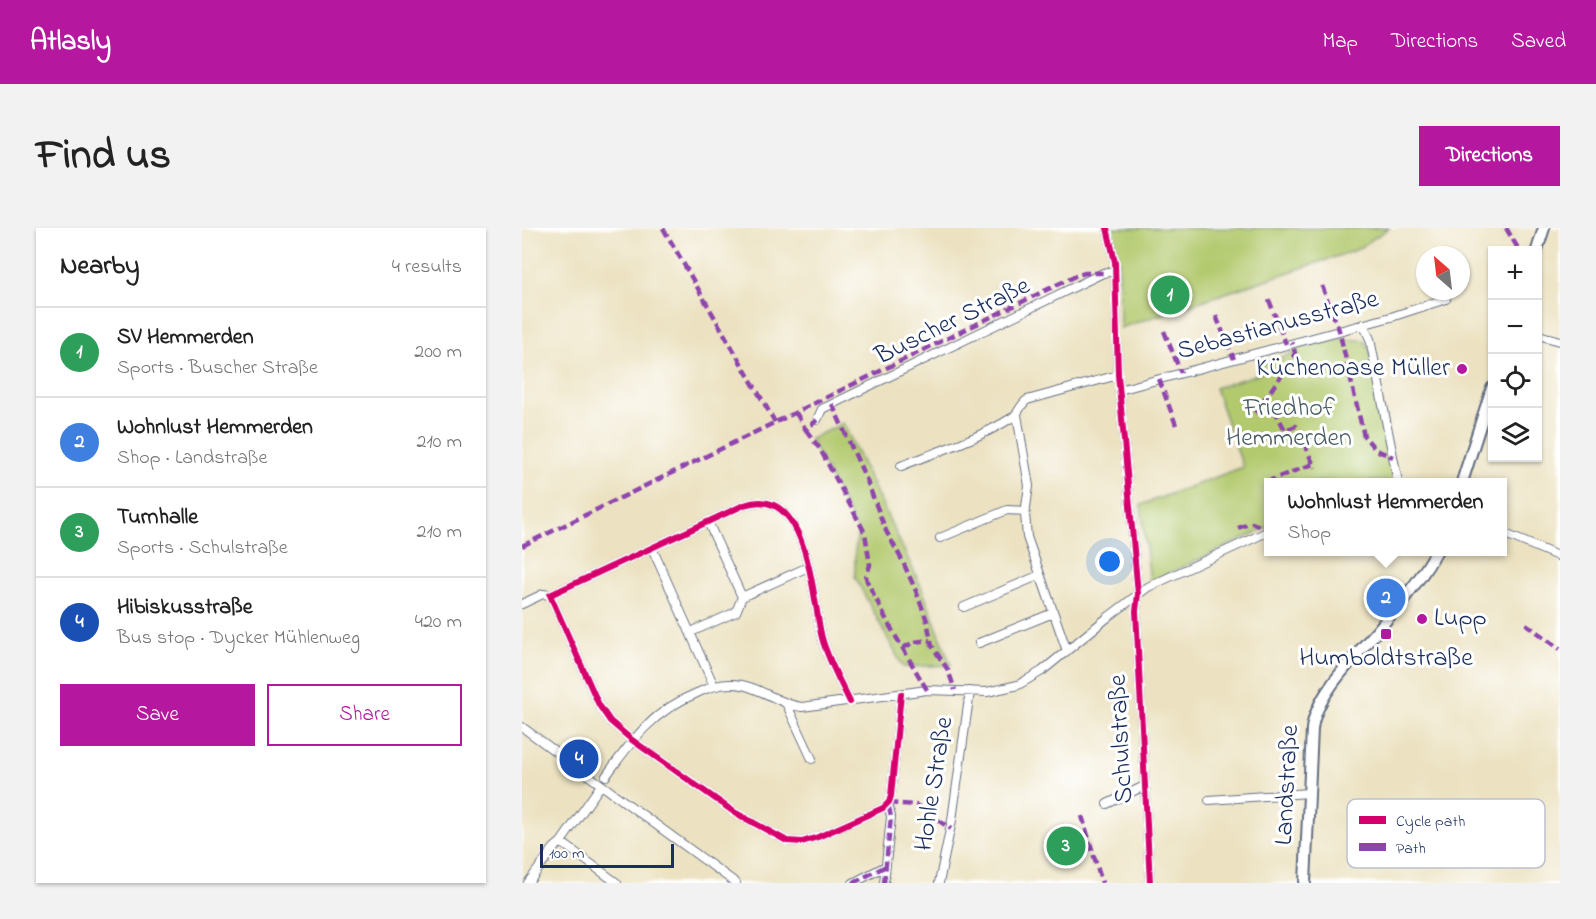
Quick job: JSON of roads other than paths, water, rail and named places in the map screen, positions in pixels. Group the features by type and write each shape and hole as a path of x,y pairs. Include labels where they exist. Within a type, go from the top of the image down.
{"street":[{"path":"1107,228 1112,245 1115,271 1119,390 1138,594"},
{"path":"1538,246 1544,228"},
{"name":"Buscher Straße","path":"817,420 822,409 832,404 1103,273 1115,271"},
{"name":"Sebastianusstraße","path":"1119,390 1443,300"},
{"path":"1363,324 1370,339 1397,478"},
{"path":"1542,336 1560,341"},
{"path":"1067,651 1027,537 1026,510 1029,486 1017,415 1020,406 1027,400 1118,375"},
{"path":"1464,478 1488,401"},
{"path":"901,466 993,429 1017,415"},
{"path":"522,604 543,594 550,595 753,502 766,502 776,505 791,520 801,543 825,646 850,702"},
{"path":"940,538 1005,511 1026,510"},
{"path":"708,522 742,597"},
{"path":"606,776 632,740 666,708 714,686 742,685 802,707 934,689 993,691 1018,685 1042,672 1138,594 1162,579 1264,533"},
{"path":"1507,535 1560,557"},
{"path":"652,548 714,686"},
{"name":"Landstraße","path":"1305,883 1312,729 1318,705 1415,584 1433,556"},
{"path":"691,632 736,612 742,597 808,567"},
{"path":"964,607 1040,575"},
{"name":"Schulstraße","path":"1138,594 1136,610 1150,883"},
{"path":"550,595 599,705 610,721 632,740 734,812 775,836 792,843 806,842 888,803"},
{"path":"979,643 1053,613"},
{"name":"Hohle Straße","path":"939,883 952,820 970,691"},
{"path":"884,883 891,817 888,803 891,796 901,693"},
{"path":"786,703 813,759"},
{"path":"522,727 736,883"},
{"path":"528,883 561,842 601,785"},
{"name":"Schulstraße","path":"1107,804 1144,786"},
{"path":"1209,800 1309,793"},
{"path":"561,842 617,883"},
{"path":"853,883 886,866"}],"place":[{"name":"SV Hemmerden","path":"1170,295"},
{"name":"Küchenoase Müller","path":"1462,369"},
{"name":"Wohnlust Hemmerden","path":"1386,598"},
{"name":"Lupp","path":"1422,619"},
{"name":"Humboldtstraße","path":"1386,634"},
{"name":"Hibiskusstraße","path":"579,759"},
{"name":"Turnhalle","path":"1066,846"}],"park label":[{"name":"Friedhof Hemmerden","path":"1289,424"}]}
